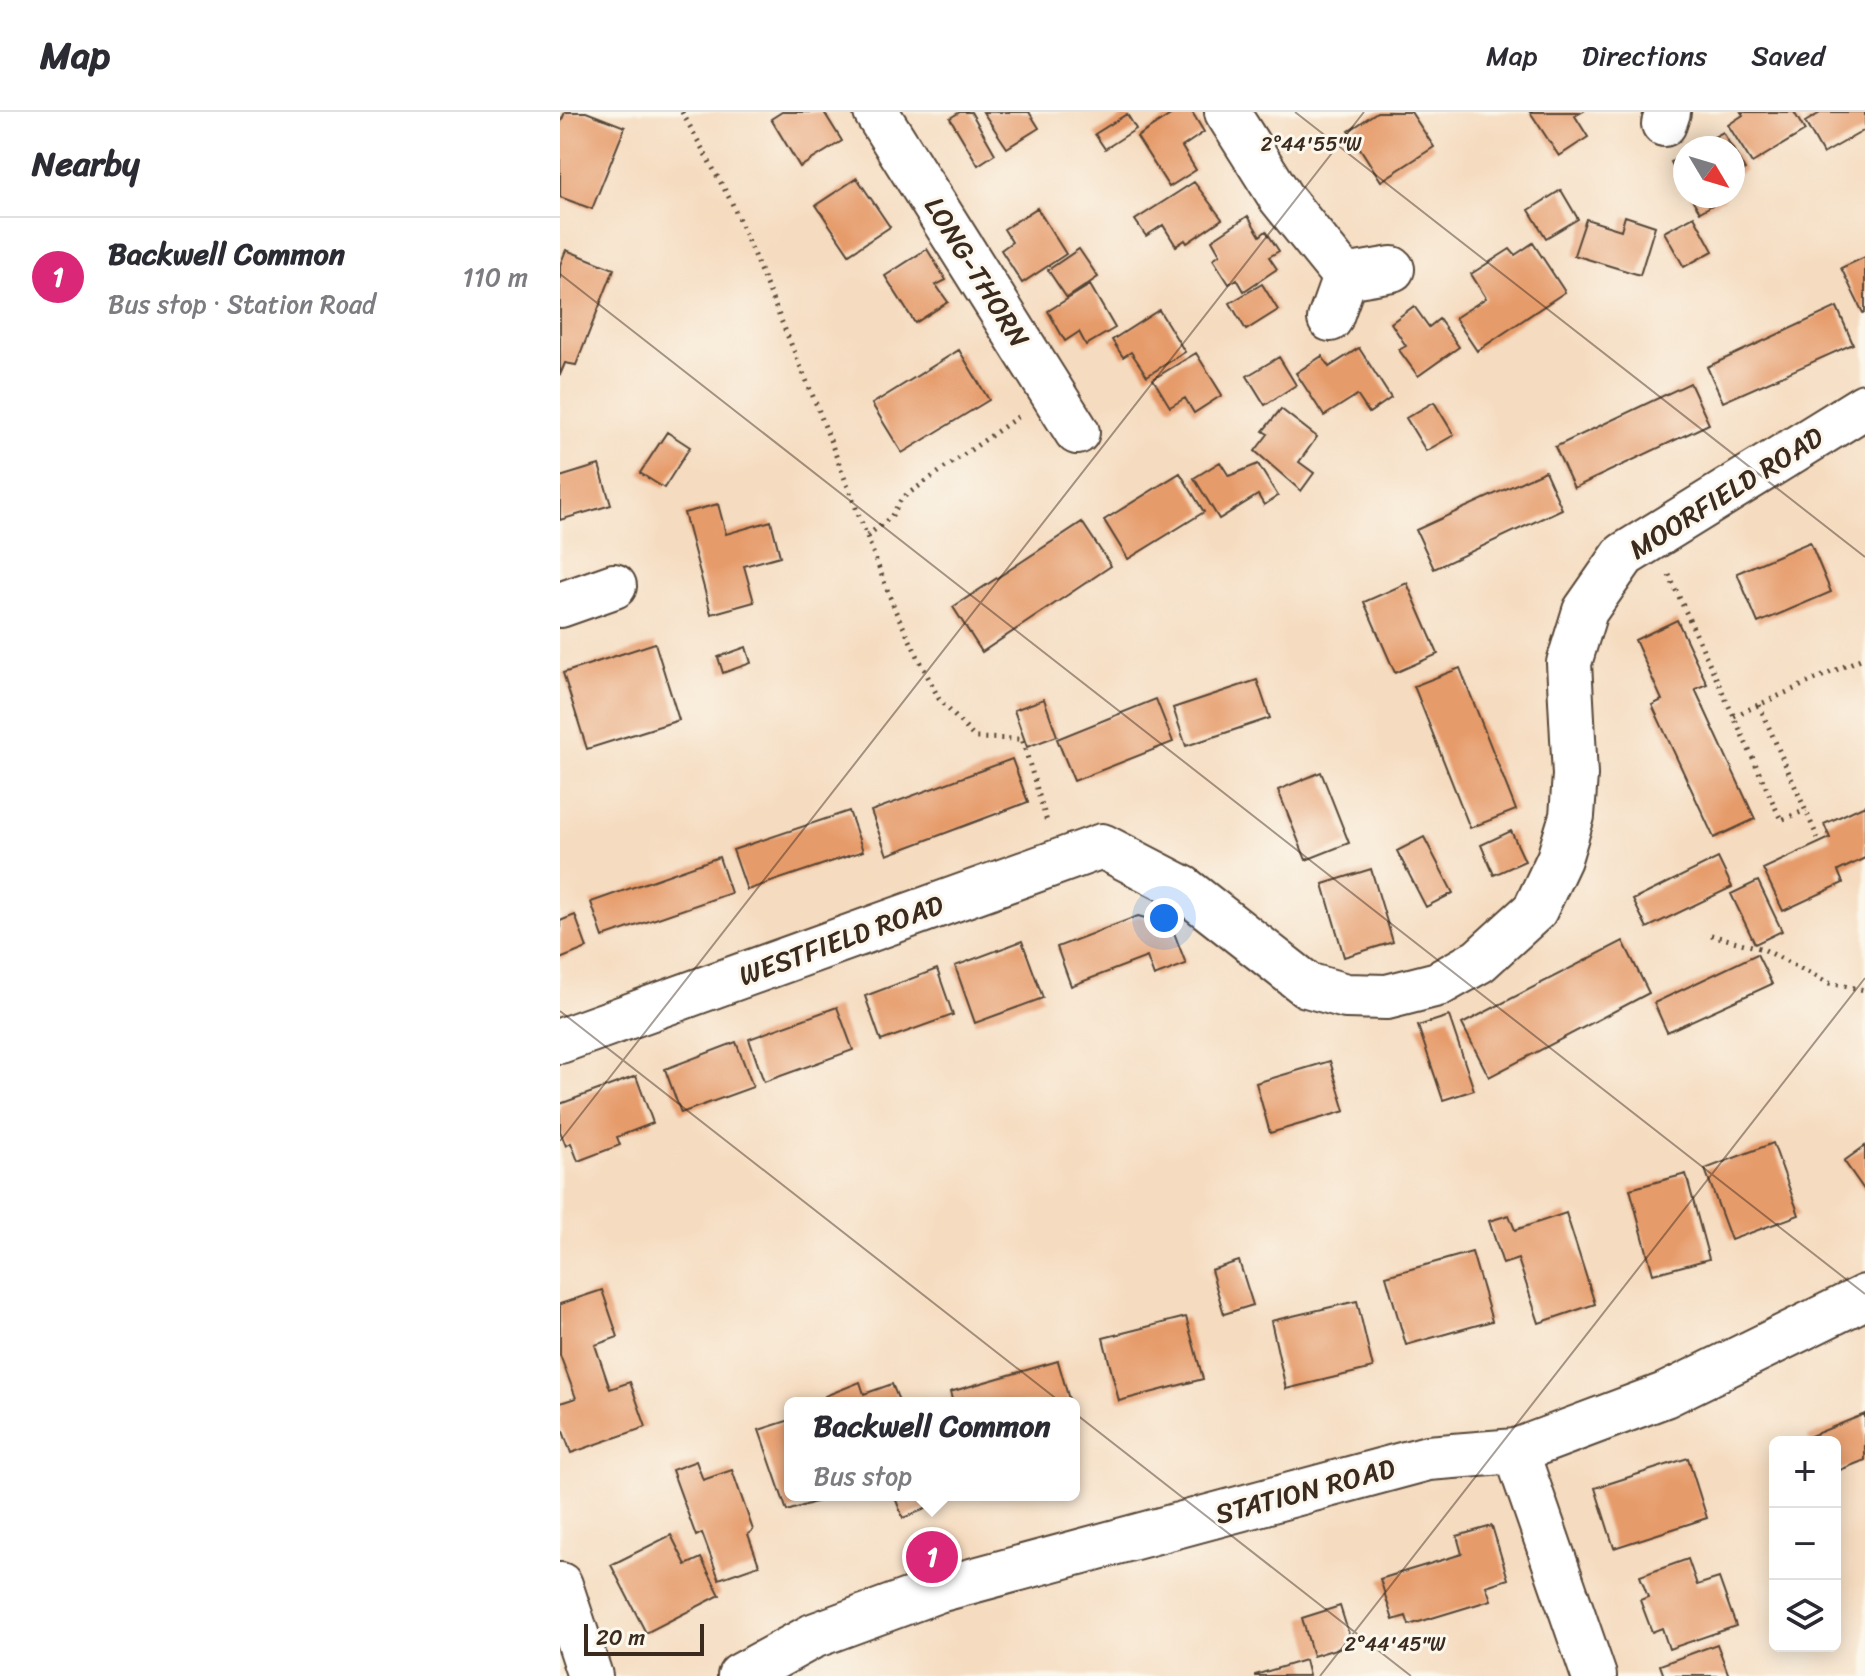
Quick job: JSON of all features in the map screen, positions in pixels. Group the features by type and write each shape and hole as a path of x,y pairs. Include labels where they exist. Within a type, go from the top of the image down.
{"street":[{"name":"LONG-THORN","path":"876,112 1077,432"},
{"path":"1227,112 1281,198 1345,277"},
{"path":"1345,277 1392,269"},
{"path":"1330,319 1345,277"},
{"name":"MOORFIELD ROAD","path":"1121,856 1183,888 1307,985 1346,996 1387,997 1438,984 1479,961 1535,910 1559,859 1572,816 1575,775 1569,663 1585,611 1624,555 1865,406"},
{"path":"560,605 614,586"},
{"name":"WESTFIELD ROAD","path":"560,1041 1102,846 1121,856"},
{"name":"STATION ROAD","path":"740,1676 813,1636 938,1590 1428,1458 1516,1451 1665,1395 1865,1297"},
{"path":"1516,1451 1594,1676"},
{"path":"560,1585 590,1676"}],"path":[{"path":"682,112 732,203 895,610 939,699 975,738 1022,739 1060,861"},
{"path":"867,536 891,517 902,498 1053,393"},
{"path":"1652,538 1781,820 1806,810"},
{"path":"1734,716 1865,657"},
{"path":"1759,705 1820,843"},
{"path":"1711,935 1763,949 1829,983 1865,990"}],"building":[{"path":"565,112 586,112 625,127 592,209 560,197 560,124"},
{"path":"782,112 824,112 842,141 800,167 771,119"},
{"path":"960,112 971,112 995,154 978,165 950,118"},
{"path":"983,112 1029,112 1039,128 1007,148"},
{"path":"1175,112 1192,112 1204,132 1182,147 1196,170 1169,187 1137,137"},
{"path":"1377,112 1411,112 1434,147 1381,181 1349,131"},
{"path":"1530,112 1582,112 1575,116 1588,137 1559,156"},
{"path":"1741,112 1794,112 1805,131 1752,163 1745,152 1745,136 1735,136 1728,125 1743,115"},
{"path":"1822,112 1865,112 1865,130 1823,154 1805,122"},
{"path":"1127,114 1136,129 1105,149 1095,134"},
{"path":"857,178 890,227 849,254 816,205"},
{"path":"1194,182 1222,219 1187,243 1185,240 1176,246 1163,225 1146,236 1135,220"},
{"path":"1561,190 1578,219 1546,238 1529,210"},
{"path":"1037,208 1066,254 1022,283 1001,250 1012,242 1004,229"},
{"path":"1248,216 1260,236 1266,231 1279,251 1269,257 1277,269 1244,291 1237,279 1229,284 1213,259 1220,254 1212,240"},
{"path":"1625,216 1655,226 1640,275 1574,255 1586,219 1621,230"},
{"path":"1694,216 1713,251 1684,267 1664,232"},
{"path":"1533,243 1565,292 1477,351 1455,318 1486,298 1471,274 1510,249 1515,255"},
{"path":"927,249 946,280 936,285 948,302 915,323 885,276"},
{"path":"1079,249 1098,277 1067,298 1048,270"},
{"path":"566,250 614,269 576,365 565,363 560,375 560,265"},
{"path":"1865,257 1865,312 1863,313 1841,268"},
{"path":"1262,284 1278,310 1246,330 1230,303"},
{"path":"1090,285 1115,328 1086,345 1079,332 1065,341 1048,311"},
{"path":"1414,306 1429,327 1439,319 1459,347 1418,376 1399,350 1406,346 1391,323"},
{"path":"1837,307 1853,344 1723,402 1707,367"},
{"path":"1159,310 1185,352 1147,376 1131,352 1123,357 1112,340"},
{"path":"1359,348 1391,398 1369,413 1357,395 1324,416 1296,373 1322,356 1329,367"},
{"path":"959,350 989,400 902,453 872,404"},
{"path":"1196,353 1222,395 1194,413 1185,398 1170,407 1153,379"},
{"path":"1279,357 1296,385 1265,405 1247,376"},
{"path":"1690,383 1709,424 1574,488 1555,447"},
{"path":"1434,402 1454,435 1426,451 1406,418"},
{"path":"1281,409 1317,437 1299,462 1314,473 1301,491 1255,451 1268,434 1263,431"},
{"path":"667,432 690,447 664,488 640,473"},
{"path":"1220,462 1229,476 1258,464 1278,496 1264,505 1258,495 1219,519 1194,478"},
{"path":"599,465 611,505 560,520 560,477"},
{"path":"1545,471 1562,509 1434,569 1416,530"},
{"path":"1180,473 1204,512 1128,559 1104,520"},
{"path":"718,504 726,534 771,521 780,556 744,566 754,602 711,614 684,513"},
{"path":"1082,522 1111,566 982,652 953,607"},
{"path":"1810,542 1831,592 1758,623 1737,573"},
{"path":"1407,583 1438,654 1395,673 1364,602"},
{"path":"1677,620 1707,684 1695,689 1755,819 1714,838 1652,705 1662,700 1635,640"},
{"path":"655,643 679,720 587,749 563,673"},
{"path":"746,647 751,663 723,673 718,657"},
{"path":"1460,668 1516,810 1470,828 1414,686"},
{"path":"1257,680 1270,718 1186,746 1173,708"},
{"path":"1044,699 1057,736 1027,747 1014,710"},
{"path":"1156,699 1173,742 1074,781 1057,739"},
{"path":"1012,759 1028,802 887,855 871,811"},
{"path":"1321,772 1349,843 1306,860 1278,790"},
{"path":"1865,805 1865,858 1838,871 1843,883 1783,911 1763,869 1830,838 1824,824"},
{"path":"849,811 863,851 747,890 733,850"},
{"path":"1511,831 1525,861 1494,875 1481,845"},
{"path":"1424,837 1453,893 1426,907 1397,851"},
{"path":"719,857 731,893 603,937 591,902"},
{"path":"1718,858 1732,887 1647,928 1633,900"},
{"path":"1371,869 1393,942 1344,957 1323,884"},
{"path":"1758,881 1782,931 1755,944 1731,894"},
{"path":"575,915 587,948 560,959 560,921"},
{"path":"1138,916 1171,925 1186,964 1154,976 1147,957 1071,986 1057,947"},
{"path":"1022,941 1043,998 975,1023 955,966"},
{"path":"1623,941 1649,993 1489,1077 1462,1024"},
{"path":"1757,954 1772,984 1667,1032 1654,1003"},
{"path":"937,969 953,1015 881,1041 865,996"},
{"path":"837,1007 853,1050 764,1082 749,1039"},
{"path":"1449,1016 1474,1090 1443,1100 1418,1026"},
{"path":"736,1042 753,1087 681,1113 665,1069"},
{"path":"1330,1061 1345,1111 1270,1133 1256,1083"},
{"path":"636,1076 653,1123 617,1137 620,1145 578,1161 571,1143 566,1146 560,1131 560,1104"},
{"path":"1773,1143 1799,1215 1731,1240 1705,1169"},
{"path":"1865,1146 1865,1191 1844,1161"},
{"path":"1686,1174 1709,1259 1653,1274 1630,1189"},
{"path":"1566,1213 1595,1304 1539,1323 1518,1259 1503,1264 1489,1221 1509,1215 1515,1230"},
{"path":"1472,1252 1492,1321 1406,1345 1386,1276"},
{"path":"1239,1261 1253,1305 1224,1314 1211,1270"},
{"path":"602,1290 618,1337 595,1345 610,1389 630,1382 646,1427 571,1453 560,1423 560,1403 576,1398 560,1355 560,1304"},
{"path":"1357,1301 1373,1368 1286,1389 1271,1321"},
{"path":"1186,1317 1203,1379 1119,1401 1103,1338"},
{"path":"1058,1361 1068,1397 951,1397 950,1392"},
{"path":"860,1382 864,1394 892,1384 897,1397 825,1397"},
{"path":"1865,1414 1865,1460 1841,1470 1841,1436 1810,1436"},
{"path":"784,1422 784,1501 818,1501 787,1511 759,1430"},
{"path":"1688,1458 1707,1518 1614,1548 1595,1488"},
{"path":"696,1461 703,1480 732,1470 753,1530 748,1534 759,1565 719,1579 702,1533 696,1536 672,1470"},
{"path":"896,1501 937,1501 938,1504 903,1518"},
{"path":"1492,1526 1508,1579 1486,1586 1491,1600 1409,1625 1406,1616 1393,1620 1380,1579 1462,1554 1457,1536"},
{"path":"671,1535 686,1565 701,1558 720,1595 646,1633 611,1565"},
{"path":"1688,1559 1697,1585 1719,1578 1736,1626 1669,1649 1662,1628 1652,1632 1640,1600 1648,1597 1640,1576"},
{"path":"1340,1606 1352,1644 1313,1656 1302,1618"},
{"path":"1717,1644 1729,1676 1664,1676 1660,1665"},
{"path":"1305,1660 1309,1676 1255,1676 1255,1675"}],"place":[{"name":"Backwell Common","path":"932,1557"}]}
